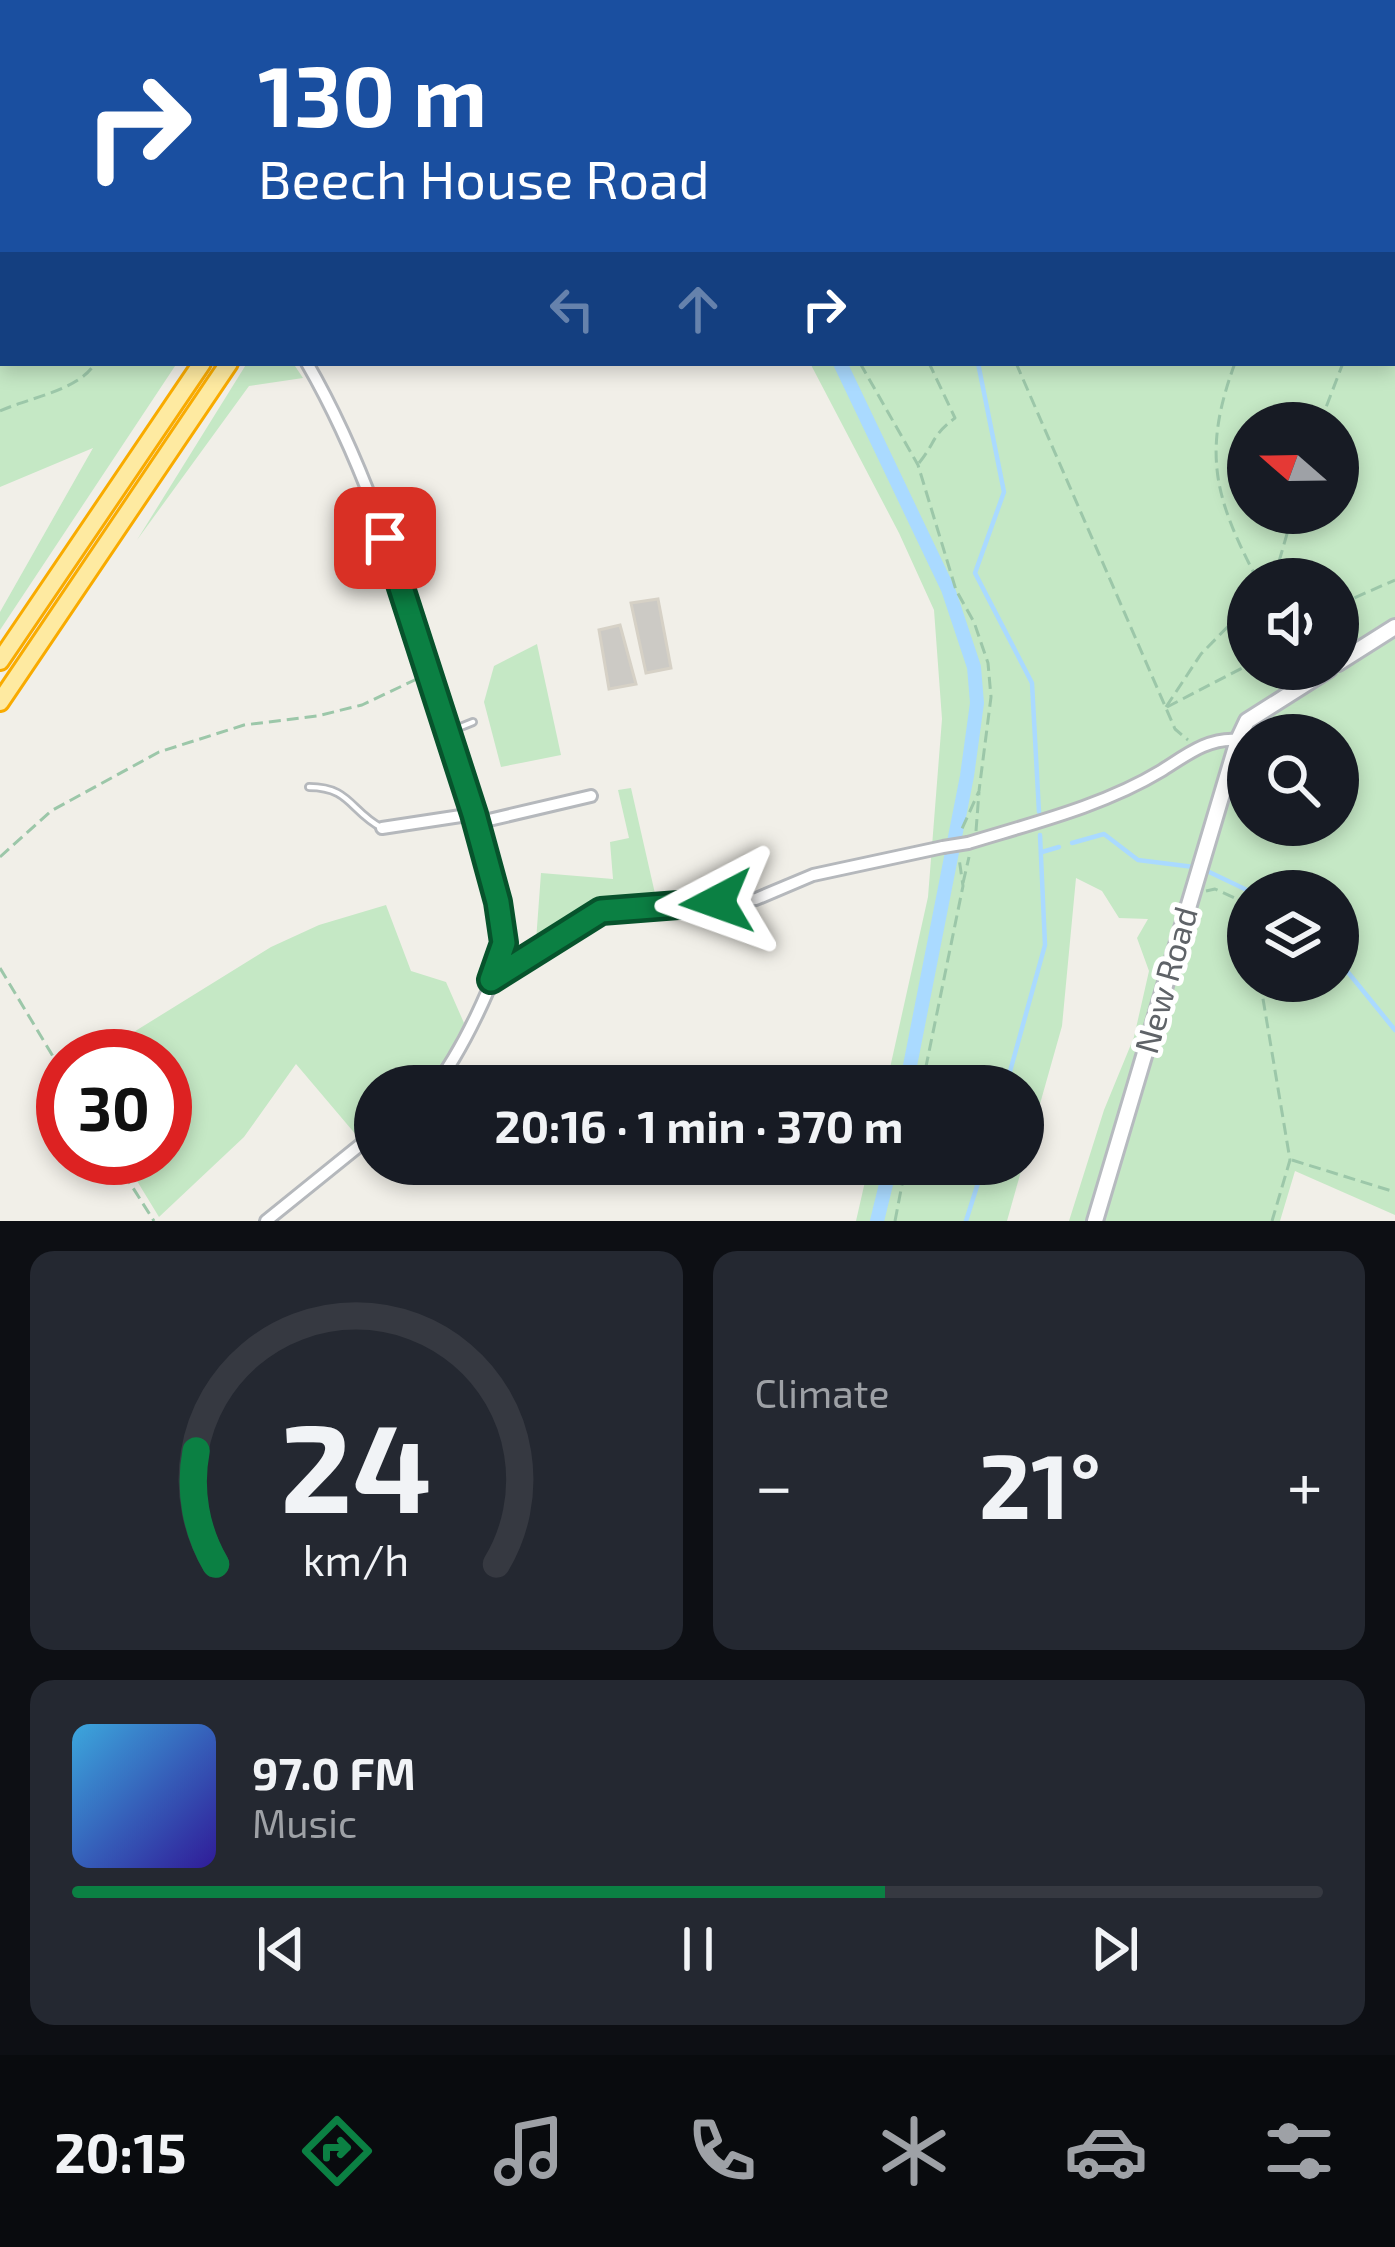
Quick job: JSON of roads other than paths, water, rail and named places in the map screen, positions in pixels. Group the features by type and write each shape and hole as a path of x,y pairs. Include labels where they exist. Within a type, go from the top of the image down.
{"highway":[{"path":"0,662 200,366"},
{"path":"0,702 227,366"}],"main road":[{"path":"1359,650 1395,627"},
{"path":"1258,714 1296,690"},
{"name":"New Road","path":"1095,1221 1227,776"}],"street":[{"path":"309,366 370,494 498,902 504,943 452,1065"},
{"path":"491,980 601,911 756,899 812,875 943,847 963,848 1096,801 1148,779 1213,741 1227,740"},
{"path":"382,829 475,818 590,796"},
{"path":"266,1221 354,1149"}],"lane":[{"path":"448,732 473,722"},
{"path":"310,787 338,791 366,820 382,829"}],"waterway":[{"path":"841,366 948,589 974,667 977,703 967,776 910,1065"},
{"path":"979,366 1004,492 975,573 1032,683 1039,812"},
{"path":"1072,843 1104,834 1138,860 1194,867"},
{"path":"1012,1065 1045,945 1040,835"},
{"path":"1042,852 1059,847"},
{"path":"1205,870 1227,880"},
{"path":"1359,986 1395,1030"},
{"path":"877,1221 886,1185"},
{"path":"966,1221 977,1185"}]}
